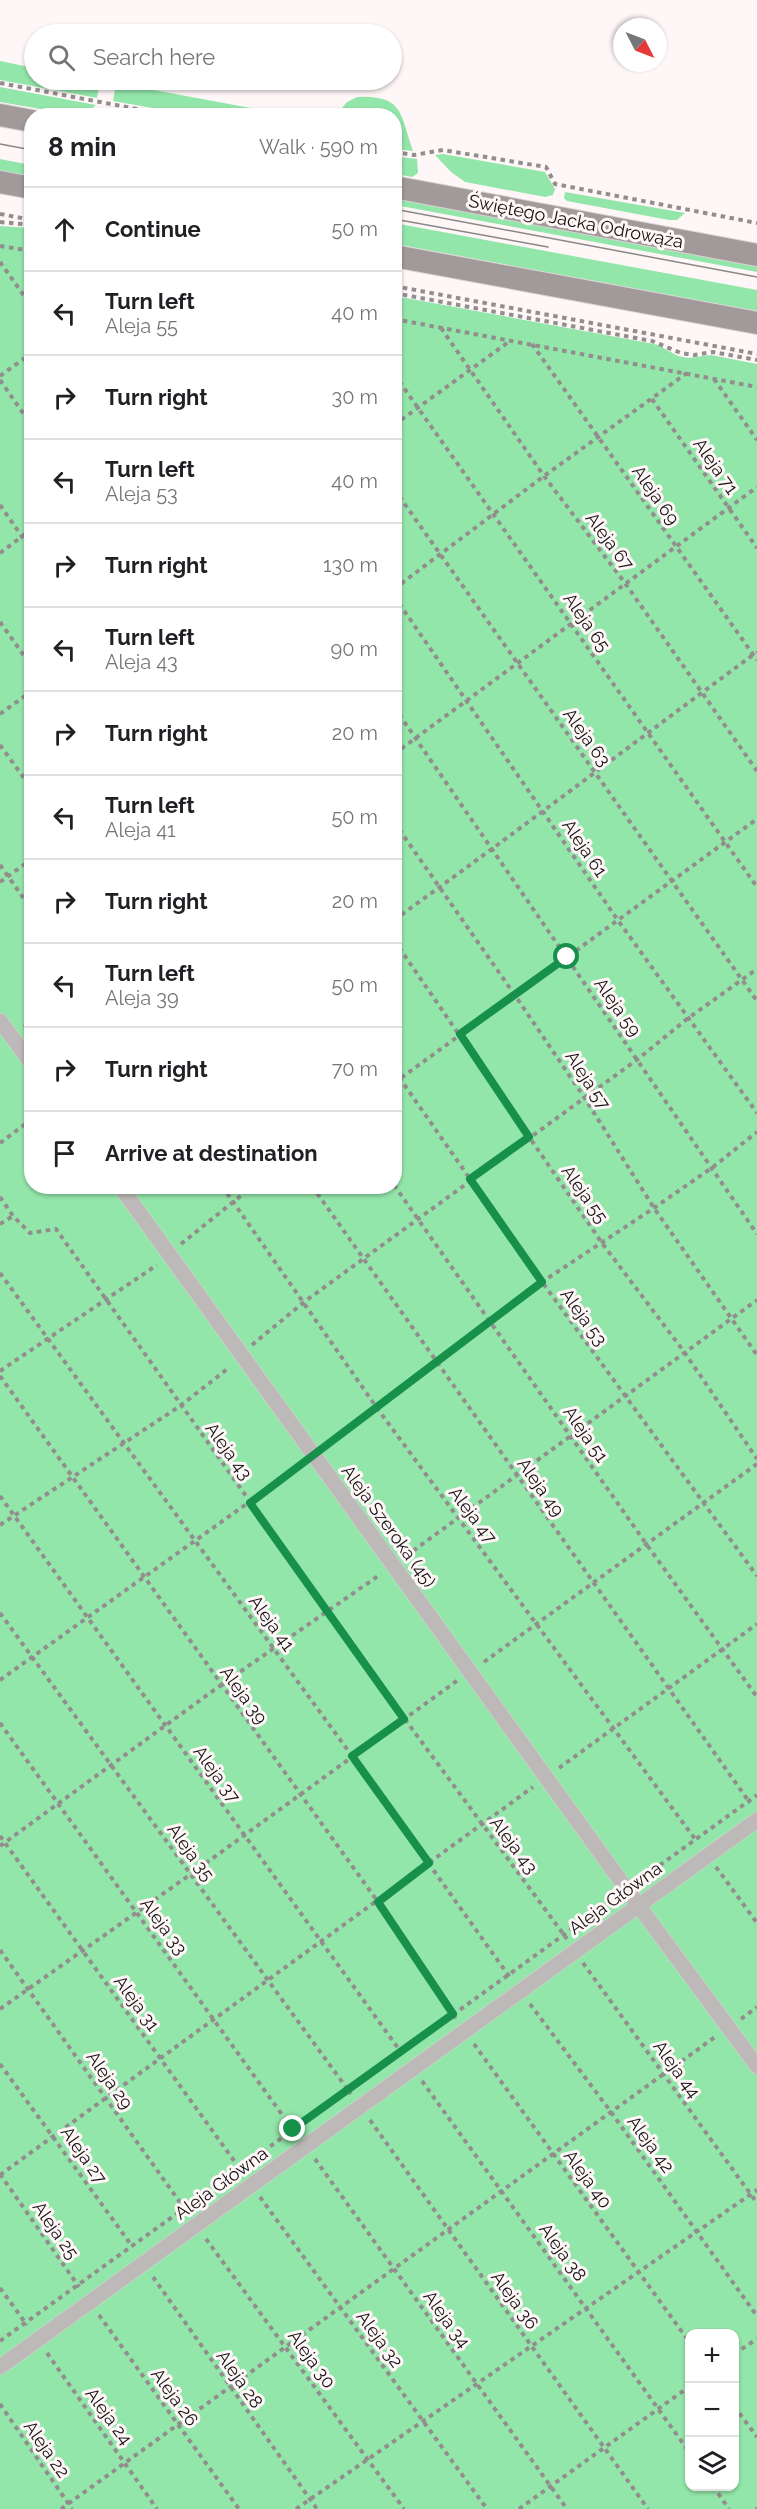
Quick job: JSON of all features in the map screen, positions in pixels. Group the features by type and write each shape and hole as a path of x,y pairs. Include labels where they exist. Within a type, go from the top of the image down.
{"main road":[{"path":"0,115 24,120"},
{"path":"0,182 24,186"},
{"name":"Świętego Jacka Odrowąża","path":"402,188 757,255"},
{"path":"402,257 757,323"}],"street":[{"path":"0,1020 24,1053"},
{"name":"Aleja Szeroka (45)","path":"126,1194 638,1905 757,2066"},
{"name":"Aleja Główna","path":"0,2367 757,1820"}],"path":[{"path":"0,83 24,88"},
{"path":"37,90 132,108"},
{"path":"402,153 414,155 443,150 546,167 555,184 757,223"},
{"path":"0,214 24,218"},
{"path":"0,222 24,224"},
{"path":"0,246 24,250"},
{"path":"0,262 24,296"},
{"path":"402,287 757,354"},
{"path":"402,294 652,340 681,353 694,355 713,352 757,360"},
{"path":"402,321 757,387"},
{"name":"Aleja 67","path":"441,328 544,476 625,583 757,771"},
{"path":"402,419 511,340"},
{"name":"Aleja 69","path":"532,344 675,546 755,653 757,660"},
{"path":"24,359 0,378 24,414"},
{"path":"402,583 544,476 687,373"},
{"path":"713,378 757,440"},
{"name":"Aleja 65","path":"402,385 495,513 757,886"},
{"name":"Aleja 71","path":"652,399 757,548"},
{"path":"402,748 757,487"},
{"name":"Aleja 63","path":"402,500 757,1000"},
{"path":"0,505 24,540"},
{"path":"0,553 24,534"},
{"name":"Aleja 61","path":"402,607 687,1019 757,1113"},
{"path":"0,622 24,656"},
{"path":"402,914 493,849 595,770 650,733 755,653"},
{"path":"0,714 24,697"},
{"name":"Aleja 59","path":"402,719 757,1234"},
{"path":"0,745 24,778"},
{"path":"402,1078 757,819"},
{"name":"Aleja 57","path":"402,833 584,1097 654,1208 757,1355"},
{"path":"0,865 24,899"},
{"path":"0,882 24,865"},
{"name":"Aleja 55","path":"402,951 602,1243 685,1353 757,1462"},
{"path":"0,1525 180,1406 243,1357 252,1345 304,1302 470,1179 638,1059 687,1019 757,969"},
{"name":"Aleja 53","path":"402,1082 542,1282 757,1576"},
{"path":"0,1143 24,1125"},
{"path":"0,1680 250,1503 542,1282 713,1167 757,1132"},
{"name":"Aleja 47","path":"228,1194 377,1408 707,1855"},
{"path":"0,1371 170,1256 182,1242 242,1194"},
{"name":"Aleja 49","path":"318,1194 748,1801"},
{"name":"Aleja 51","path":"401,1194 757,1698"},
{"name":"Aleja 43","path":"0,1197 13,1216 30,1233 56,1229 404,1719 575,1950"},
{"path":"0,1224 13,1216"},
{"name":"Aleja 41","path":"0,1273 352,1756 519,1991"},
{"name":"Aleja 39","path":"0,1376 378,1902 464,2031"},
{"path":"0,2009 594,1585 757,1462"},
{"name":"Aleja 37","path":"0,1496 412,2068"},
{"name":"Aleja 35","path":"0,1613 360,2106"},
{"path":"0,2174 378,1902 757,1624"},
{"name":"Aleja 33","path":"0,1723 305,2146"},
{"path":"0,2341 757,1795"},
{"name":"Aleja 31","path":"0,1836 251,2185"},
{"path":"717,1868 757,1923"},
{"name":"Aleja 29","path":"0,1950 196,2226"},
{"name":"Aleja 44","path":"575,1950 757,2203"},
{"name":"Aleja 42","path":"519,1991 611,2112 757,2316"},
{"path":"62,2509 729,2027"},
{"name":"Aleja 40","path":"464,2031 685,2336"},
{"name":"Aleja 27","path":"0,2064 144,2263"},
{"name":"Aleja 38","path":"412,2068 685,2446"},
{"name":"Aleja 36","path":"360,2106 648,2509"},
{"name":"Aleja 34","path":"305,2146 567,2509"},
{"name":"Aleja 25","path":"0,2174 89,2302"},
{"name":"Aleja 32","path":"251,2185 487,2509"},
{"path":"296,2509 757,2190"},
{"name":"Aleja 30","path":"196,2226 404,2509"},
{"name":"Aleja 28","path":"144,2263 229,2387 317,2509"},
{"name":"Aleja 24","path":"0,2288 157,2509"},
{"name":"Aleja 26","path":"89,2302 239,2509"},
{"path":"739,2351 757,2339"},
{"path":"519,2509 685,2389"},
{"name":"Aleja 22","path":"0,2404 72,2509"},
{"path":"739,2412 757,2437"},
{"path":"716,2491 729,2509"}],"green space":[{"path":"0,61 24,66 24,84 0,80"},
{"path":"0,87 96,105 92,108 35,108 0,102"},
{"path":"54,90 98,90 97,98"},
{"path":"115,90 154,90 250,108 152,108 113,101"},
{"path":"357,97 372,97 384,99 397,108 342,108 347,102"},
{"path":"402,117 413,151 402,150"},
{"path":"443,154 545,172 555,189 553,195 545,197 465,182 451,172 435,155"},
{"path":"402,157 417,159 418,173 412,177 402,175"},
{"path":"0,159 24,164 24,175 0,171"},
{"path":"565,192 685,213 677,220 669,220 567,201 564,198"},
{"path":"402,199 757,266 757,272 402,206"},
{"path":"402,224 757,290 757,311 402,245"},
{"path":"0,226 24,228 24,1194 402,1194 402,297 649,343 688,358 711,355 757,364 757,2509 0,2509"}],"tram line":[{"path":"0,144 24,148"},
{"path":"402,210 757,277"},
{"path":"402,220 548,247"}],"route":[{"path":"293,2129 453,2014 378,1902 429,1863 352,1756 404,1719 250,1503 542,1282 470,1179 529,1137 460,1034 567,957"}]}
